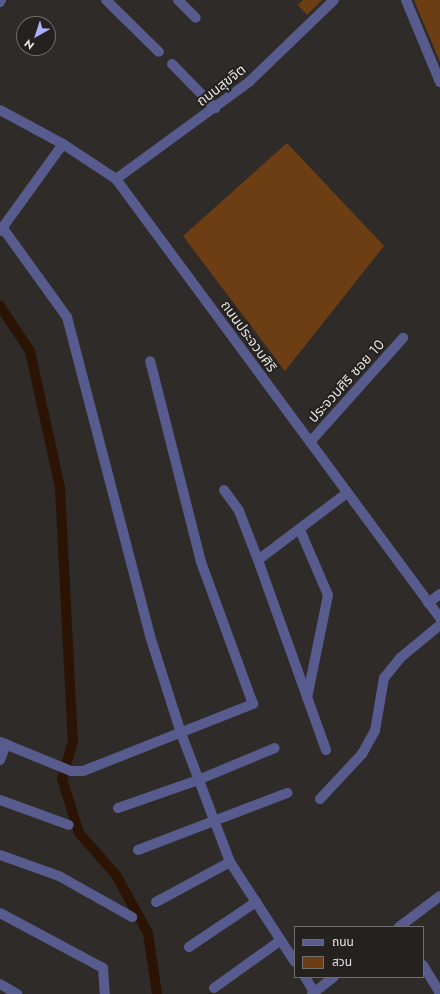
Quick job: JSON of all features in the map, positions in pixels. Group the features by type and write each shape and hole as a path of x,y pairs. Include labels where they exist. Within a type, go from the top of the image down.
{"street":[{"path":"106,0 159,52"},
{"path":"178,0 196,18"},
{"name":"ถนนสุขจิต","path":"116,178 249,82 334,0"},
{"path":"406,0 440,82"},
{"path":"172,64 215,108"},
{"name":"ถนนประจวบศิริ","path":"0,110 63,144 116,178 347,494 440,618"},
{"path":"63,144 1,229 67,317 150,636 181,733 230,862 294,960"},
{"name":"ประจวบศิริ ซอย 10","path":"310,442 404,338"},
{"path":"0,760 3,743 71,771 83,771 253,704 201,562 150,361"},
{"path":"224,490 239,510 326,750"},
{"path":"258,560 347,494"},
{"path":"300,530 328,595 307,698"},
{"path":"428,603 440,594"},
{"path":"320,799 362,754 374,731 384,678 400,658 440,625"},
{"path":"118,808 198,780 275,748"},
{"path":"138,850 215,823 288,793"},
{"path":"0,800 69,825"},
{"path":"0,856 59,876 132,917"},
{"path":"156,902 230,862"},
{"path":"401,926 440,896"},
{"path":"190,947 256,902"},
{"path":"0,912 104,968 105,994"},
{"path":"214,988 281,940"},
{"path":"424,967 440,993"},
{"path":"306,978 313,993 333,978"},
{"path":"0,984 17,994"}],"green space":[{"path":"303,0 322,0 307,15 298,5"},
{"path":"414,0 440,0 440,62"},
{"path":"287,143 384,246 285,371 183,236"}],"waterway":[{"path":"0,306 30,351 60,488 73,741 62,779 79,833 116,875 148,933 157,994"}]}
